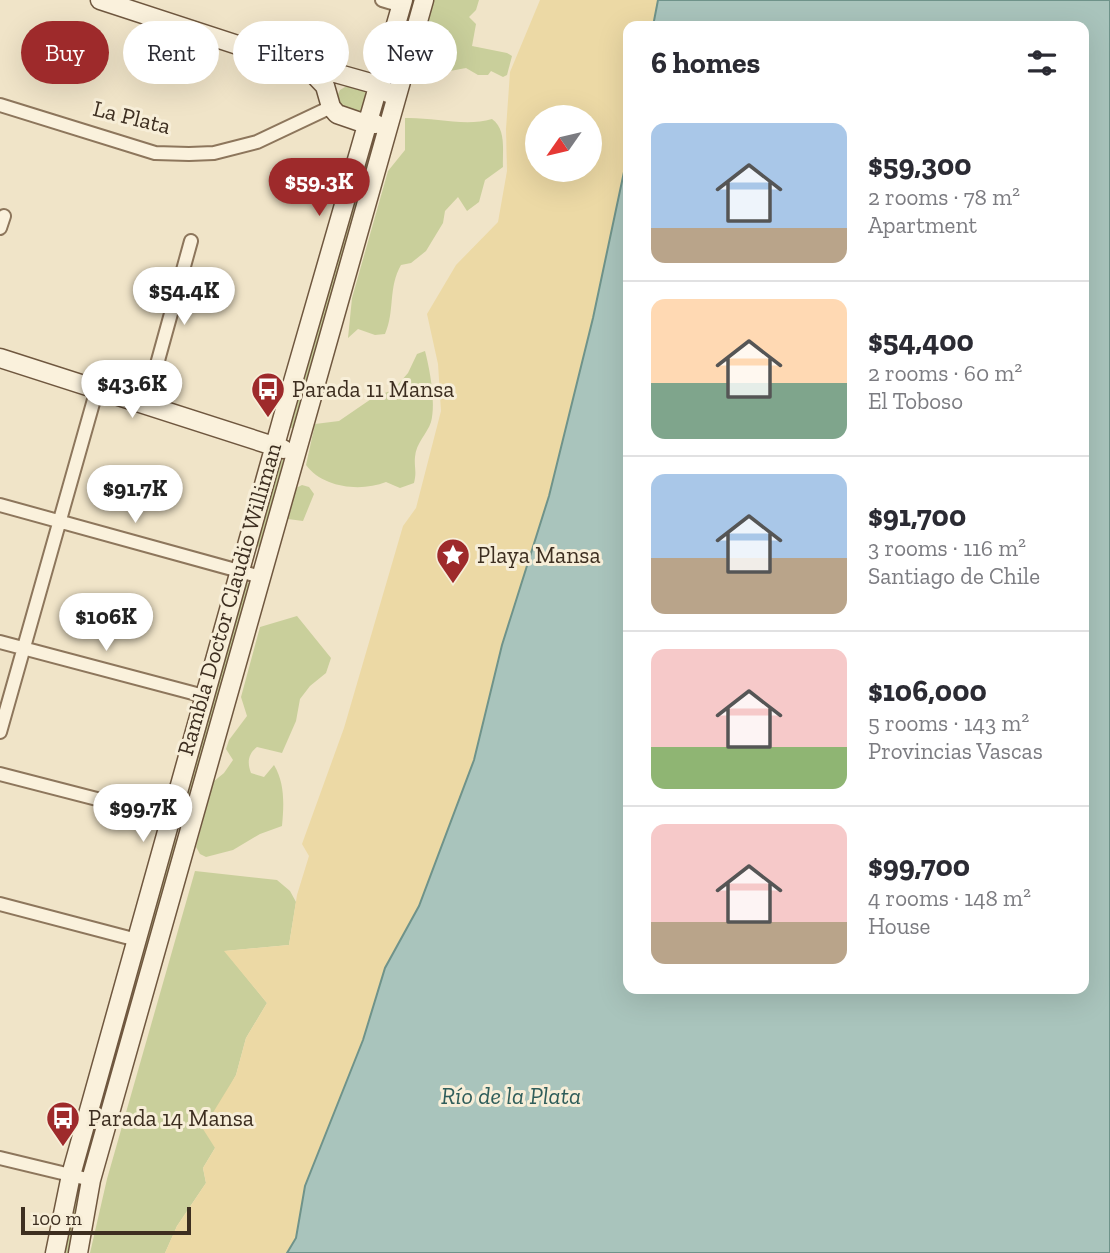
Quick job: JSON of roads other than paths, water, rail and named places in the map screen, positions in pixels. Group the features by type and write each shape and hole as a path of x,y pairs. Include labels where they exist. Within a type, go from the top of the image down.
{"main road":[{"path":"100,0 127,4 233,41"},
{"name":"Rambla Doctor Claudio Williman","path":"78,1253 91,1180 387,122 424,0"},
{"name":"Rambla Doctor Claudio Williman","path":"55,1253 71,1175 136,940 274,446 402,3"},
{"path":"349,77 378,85 394,98"},
{"path":"323,84 337,114 366,124 387,122"},
{"path":"329,100 336,84"},
{"path":"0,358 296,453"}],"street":[{"path":"382,0 402,3"},
{"name":"La Plata","path":"0,105 155,153 189,154 214,153 257,142 329,100"},
{"path":"146,404 191,241"},
{"path":"0,732 97,389"},
{"path":"0,505 261,577"},
{"path":"0,642 204,696"},
{"path":"0,774 190,823"},
{"path":"0,904 136,940"},
{"path":"0,1158 91,1180"}],"water":[{"name":"Río de la Plata","path":"658,0 1110,0 1110,1253 287,1253 296,1238 305,1186 363,1040 385,968 419,906 474,760 502,645 549,496 593,318 623,177 623,994 1089,994 1089,21 654,21"}],"place":[{"name":"Parada 11 Mansa","path":"268,419"},
{"name":"Playa Mansa","path":"453,585"},
{"name":"Parada 14 Mansa","path":"63,1148"}]}
